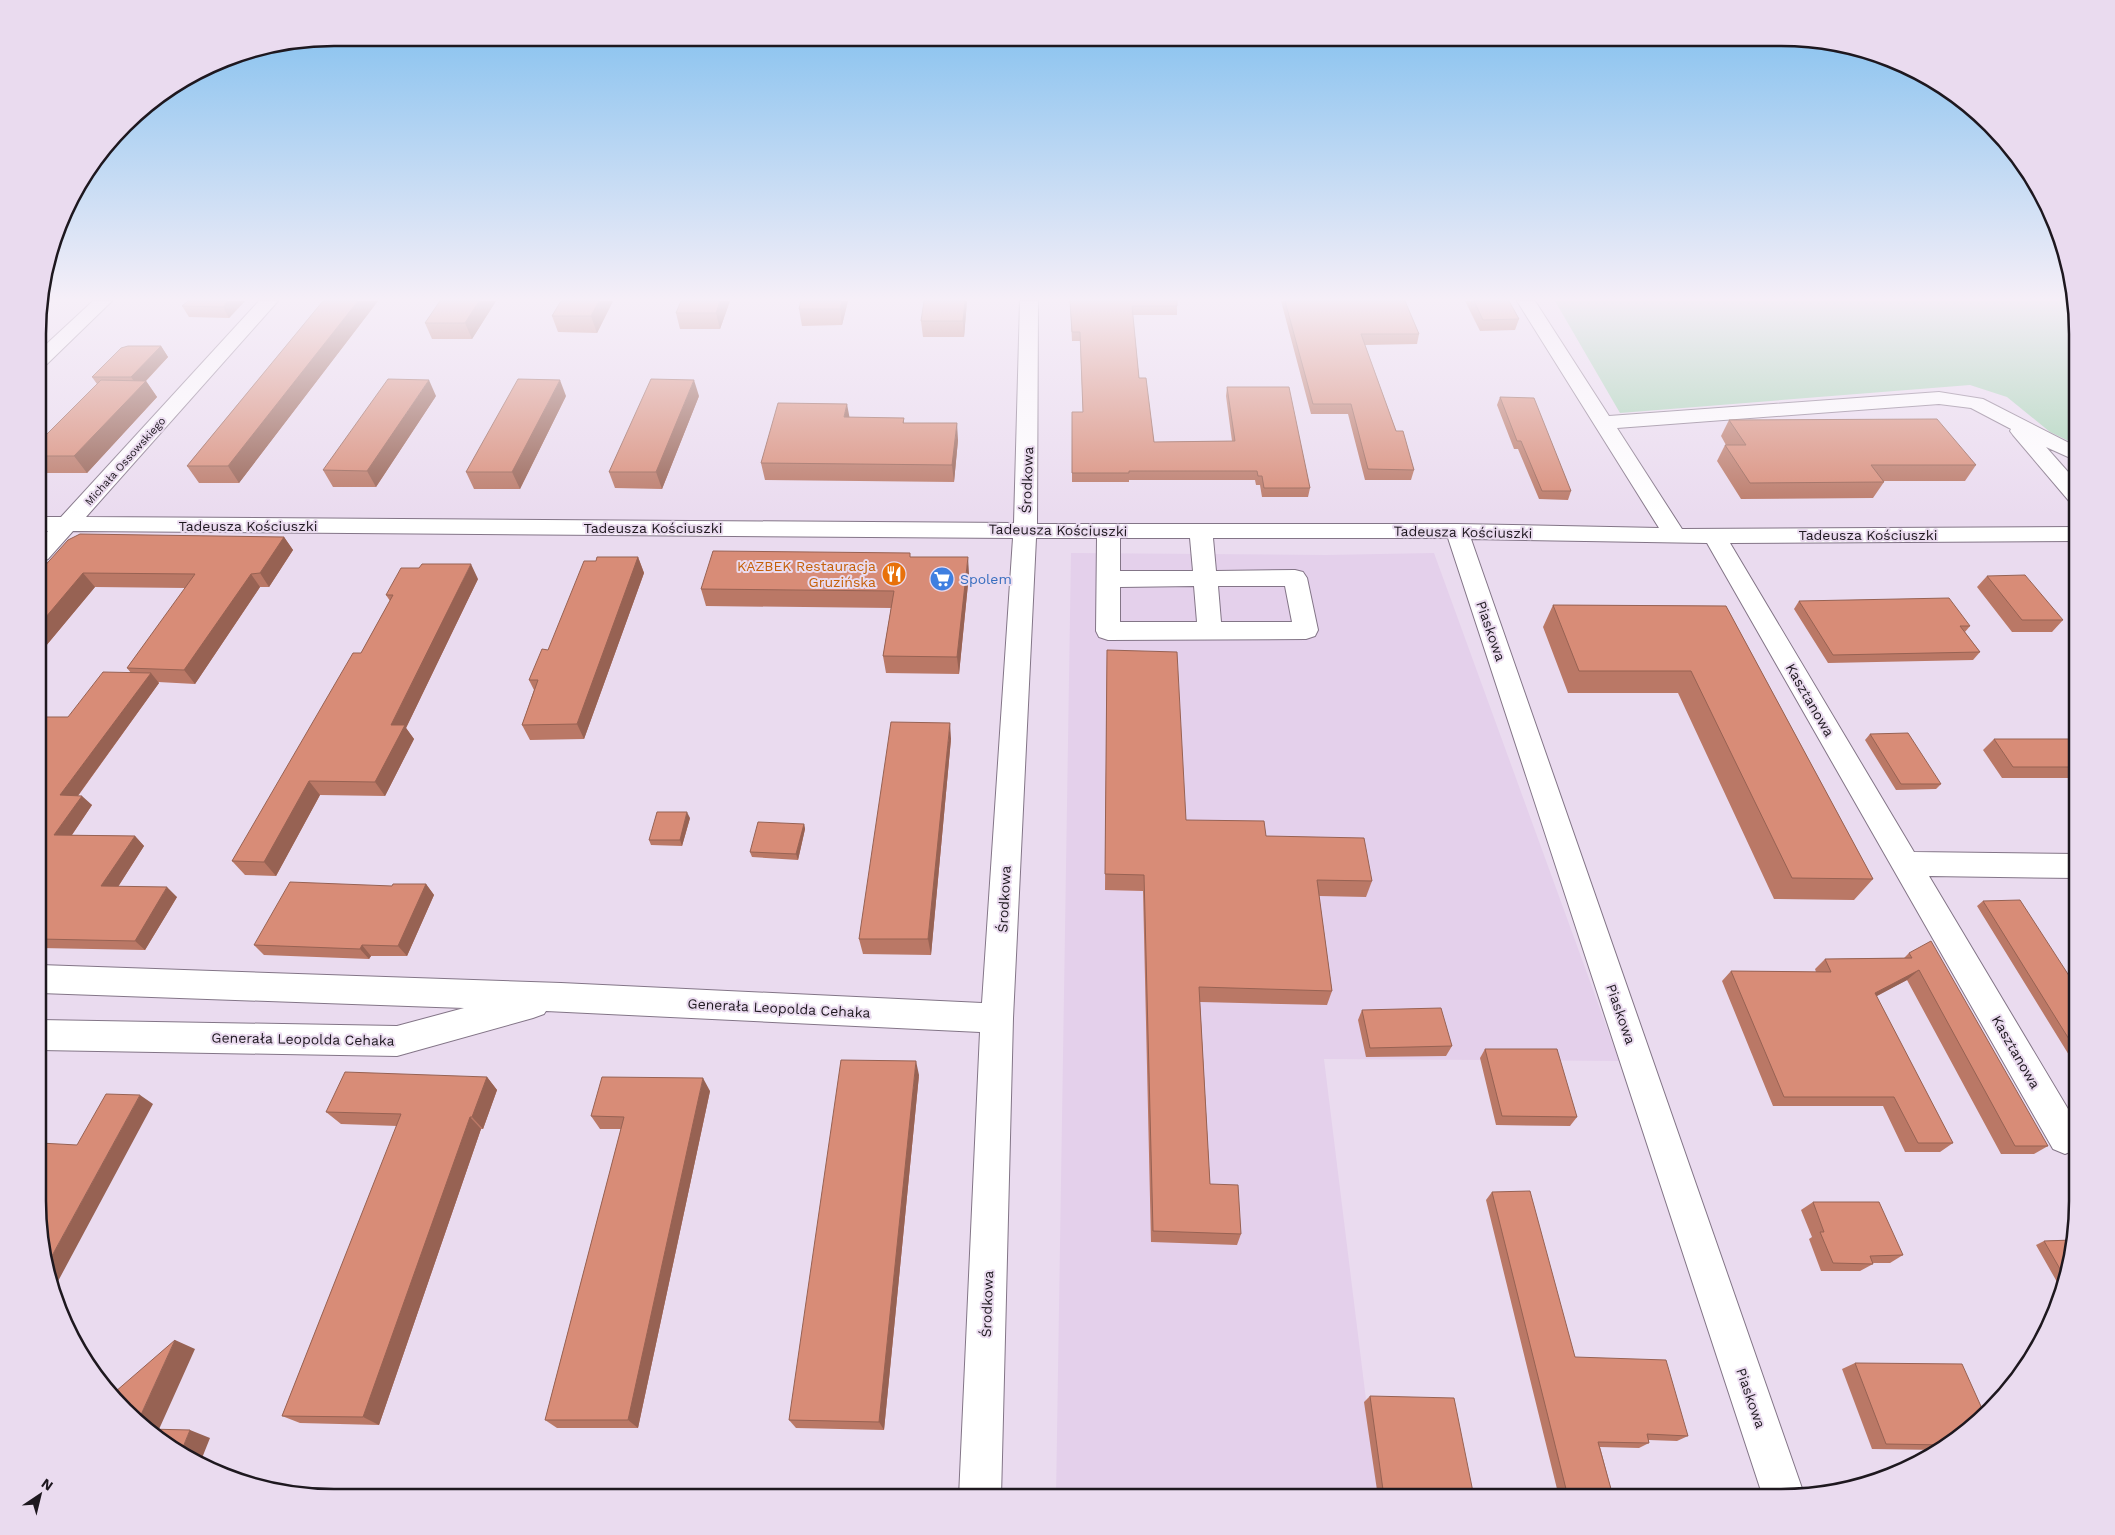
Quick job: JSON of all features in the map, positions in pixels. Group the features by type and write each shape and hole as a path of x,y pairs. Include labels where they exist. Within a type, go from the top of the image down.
{"street":[{"name":"Michała Ossowskiego","path":"46,547 204,373"},
{"name":"Środkowa","path":"980,1489 997,1018 1025,530 1030,373"},
{"path":"1571,373 1675,536"},
{"path":"1602,423 1940,398 1976,403 2069,451"},
{"path":"2010,419 2069,487"},
{"name":"Tadeusza Kościuszki","path":"46,524 1109,531 1457,531 1675,536 2069,534"},
{"path":"1109,531 1108,630 1306,630 1295,578 1109,579"},
{"path":"1201,531 1210,631"},
{"name":"Piaskowa","path":"1457,531 1781,1489"},
{"name":"Kasztanowa","path":"1714,536 2065,1137"},
{"path":"1906,864 2069,866"},
{"name":"Generała Leopolda Cehaka","path":"46,979 561,996 997,1018"},
{"name":"Generała Leopolda Cehaka","path":"46,1035 397,1041 561,996"}],"shaded area":[{"path":"1071,553 1326,555 1434,553 1619,1061 1324,1059 1377,1489 1056,1489"}],"green space":[{"path":"1597,373 2069,373 2069,441 2050,432 2007,397 1970,385 1620,413"}],"building":[{"path":"96,373 135,373 131,377 92,377"},
{"path":"264,373 302,373 228,466 187,466"},
{"path":"1082,373 1138,373 1139,378 1146,378 1154,442 1235,441 1227,387 1289,387 1310,488 1264,488 1262,476 1258,476 1257,471 1072,473 1072,412 1083,412"},
{"path":"1304,373 1375,373 1396,431 1403,431 1414,470 1368,469 1351,404 1313,404"},
{"path":"388,379 429,380 367,471 323,470"},
{"path":"518,379 560,380 512,472 466,472"},
{"path":"651,379 694,380 656,472 609,472"},
{"path":"101,380 146,381 74,456 46,456 46,435"},
{"path":"1500,397 1534,398 1571,491 1542,491 1521,441 1517,441"},
{"path":"778,403 847,404 844,417 904,418 903,423 957,423 952,465 761,463"},
{"path":"1937,419 1976,465 1871,465 1884,482 1750,483 1725,445 1746,445 1729,420"},
{"path":"80,534 284,537 260,573 251,574 184,670 127,668 195,574 83,573 46,617 46,564 68,540"},
{"path":"713,551 910,553 910,557 968,557 957,657 883,656 894,591 701,589"},
{"path":"597,557 638,557 577,724 522,725 538,680 529,680 542,649 548,650 584,561 596,561"},
{"path":"422,564 471,564 391,725 405,725 375,782 309,781 264,862 232,861 353,653 361,653 393,595 386,595 401,568 419,568"},
{"path":"2025,575 2063,620 2022,620 1987,576"},
{"path":"1949,598 1970,626 1960,626 1980,652 1833,655 1799,601"},
{"path":"1553,605 1726,606 1873,879 1792,878 1691,671 1579,671"},
{"path":"1107,650 1177,652 1186,820 1264,821 1266,836 1364,838 1372,881 1317,880 1332,991 1199,987 1210,1184 1238,1185 1241,1234 1153,1231 1144,875 1105,874"},
{"path":"103,672 151,673 60,795 82,796 54,835 135,836 101,886 167,887 135,941 46,939 46,717 68,717"},
{"path":"891,722 950,723 928,939 859,939"},
{"path":"1908,733 1941,784 1901,784 1870,734"},
{"path":"1994,739 2069,739 2069,767 2013,767"},
{"path":"657,812 687,812 680,840 649,840"},
{"path":"758,822 804,824 796,854 750,852"},
{"path":"290,882 392,886 393,884 426,884 398,946 362,945 360,949 254,945"},
{"path":"2020,900 2069,976 2069,1039 1983,901"},
{"path":"1931,941 2048,1146 2015,1146 1919,970 1875,993 1953,1143 1918,1143 1894,1097 1784,1097 1731,971 1831,972 1825,959 1912,958 1909,953"},
{"path":"1441,1008 1452,1046 1370,1048 1362,1010"},
{"path":"1485,1049 1557,1049 1577,1117 1502,1116"},
{"path":"841,1060 916,1061 879,1422 789,1420"},
{"path":"345,1072 487,1077 472,1117 470,1117 363,1417 282,1416 401,1114 326,1112"},
{"path":"602,1077 703,1078 628,1420 545,1420 624,1117 591,1116"},
{"path":"106,1094 140,1095 52,1256 46,1200 46,1143 77,1145"},
{"path":"1530,1191 1575,1357 1666,1360 1688,1436 1647,1434 1649,1443 1598,1442 1611,1489 1566,1489 1492,1192"},
{"path":"1813,1202 1879,1202 1903,1255 1870,1256 1873,1264 1833,1263 1820,1232 1824,1232"},
{"path":"2066,1240 2060,1269 2044,1241"},
{"path":"175,1340 141,1414 118,1390"},
{"path":"1855,1363 1962,1364 1981,1407 1956,1429 1933,1445 1886,1444"},
{"path":"1370,1396 1454,1398 1472,1489 1383,1489"},
{"path":"159,1429 190,1430 183,1446"}],"place":[{"name":"KAZBEK Restauracja Gruzińska","path":"894,574"},
{"name":"Spolem","path":"942,579"}]}
